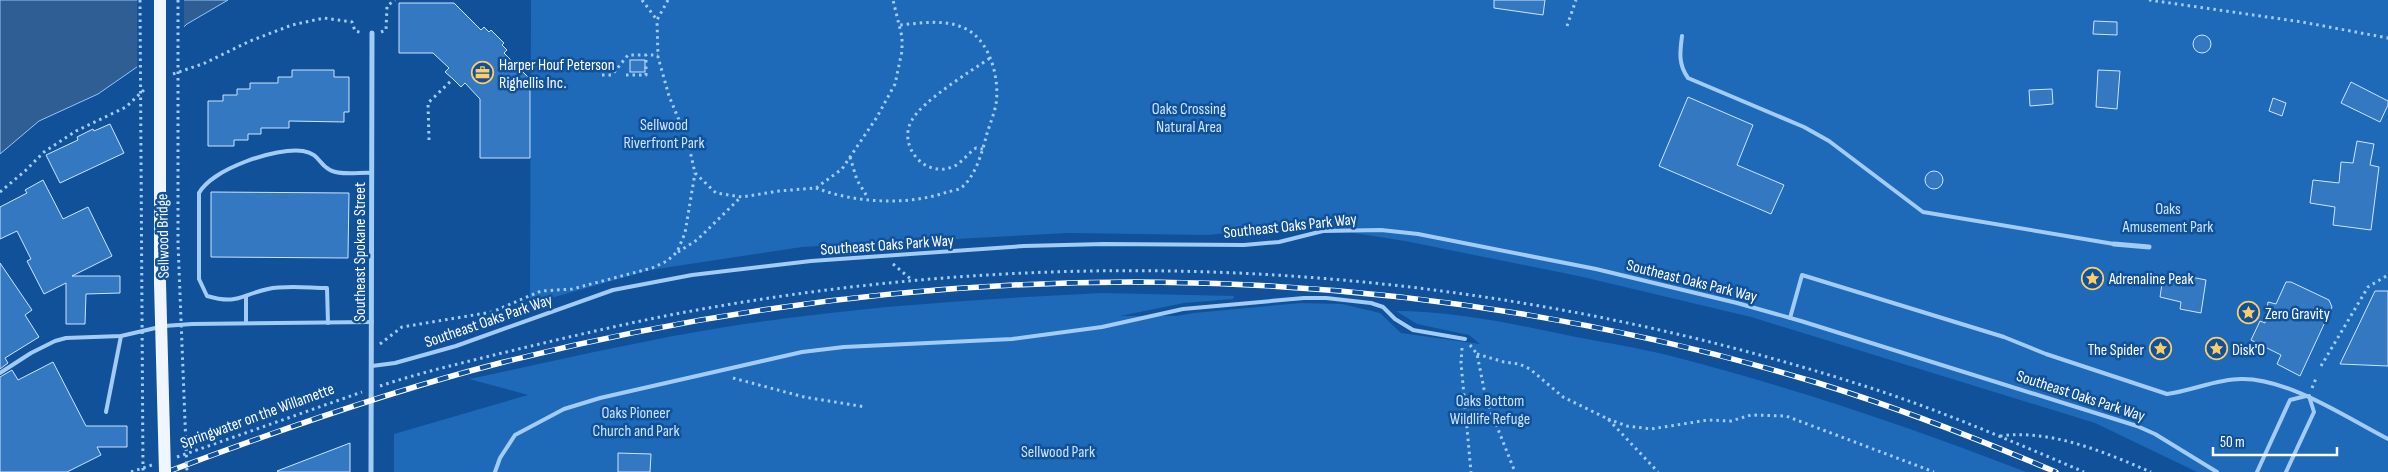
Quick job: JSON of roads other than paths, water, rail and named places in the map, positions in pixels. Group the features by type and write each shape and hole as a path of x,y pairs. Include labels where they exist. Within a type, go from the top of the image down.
{"main road":[{"name":"Sellwood Bridge","path":"160,0 160,283 165,472"}],"street":[{"name":"Southeast Spokane Street","path":"372,33 372,472"},
{"path":"2114,244 2149,247"}],"lane":[{"path":"1682,36 1680,59 1682,70 1688,78 1804,127 1829,141 1923,212 2114,244"},
{"path":"328,322 327,288 268,288 246,298 224,301 207,296 199,279 199,192 204,183 228,170 273,152 312,153 329,170 335,172 372,172"},
{"name":"Southeast Oaks Park Way","path":"372,366 395,363 456,346 593,296 630,286 692,275 810,261 1066,244 1235,245 1279,242 1323,231 1390,230 1426,235 1630,276 1790,318 2137,426 2163,438 2217,472"},
{"path":"1790,318 1802,275 2004,337 2046,354 2166,394 2187,391 2223,381 2259,380 2308,396 2388,439"},
{"path":"246,298 246,323"},
{"path":"495,472 500,458 515,435 564,409 600,398 810,351 844,347 1012,339 1102,327 1183,309 1304,298 1326,298 1371,303 1383,307 1395,319 1413,330 1465,339"},
{"path":"0,373 55,341 76,336 122,336 164,326 372,322"},
{"path":"106,412 122,336"},
{"path":"2257,472 2290,400 2308,396"},
{"path":"2286,472 2314,412 2308,396"}],"railway":[{"path":"167,472 290,427 416,386 500,363 665,327 830,301 995,286 1161,282 1326,290 1491,309 1655,340 1818,383 1938,424 2056,472"}],"place":[{"name":"Harper Houf Peterson Righellis Inc.","path":"483,73"},
{"name":"Adrenaline Peak","path":"2093,278"},
{"name":"Zero Gravity","path":"2249,313"},
{"name":"The Spider","path":"2160,349"},
{"name":"Disk'O","path":"2216,349"}],"park label":[{"name":"Oaks Crossing Natural Area","path":"1189,117"},
{"name":"Sellwood Riverfront Park","path":"664,133"},
{"name":"Oaks Amusement Park","path":"2168,217"},
{"name":"Oaks Bottom Wildlife Refuge","path":"1490,409"},
{"name":"Oaks Pioneer Church and Park","path":"636,421"},
{"name":"Sellwood Park","path":"1058,451"}]}
